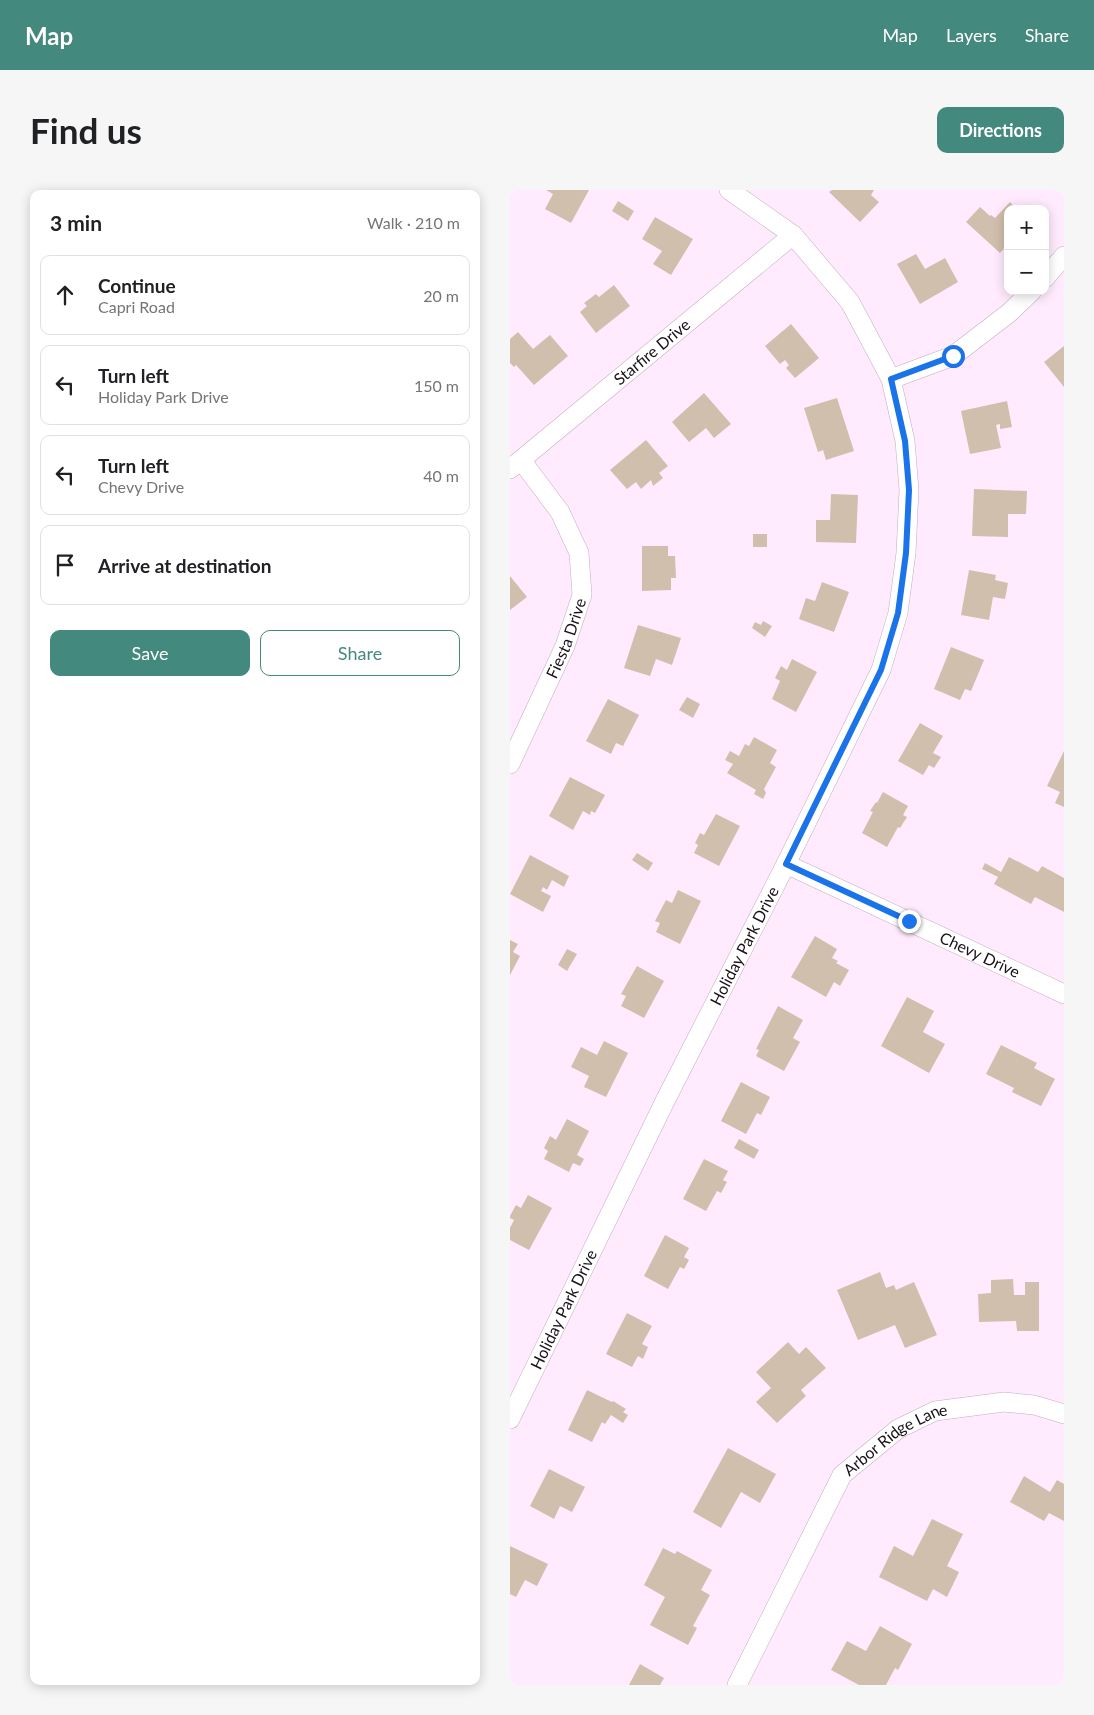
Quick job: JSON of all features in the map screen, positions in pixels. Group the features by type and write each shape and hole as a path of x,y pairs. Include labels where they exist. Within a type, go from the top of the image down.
{"street":[{"name":"Holiday Park Drive","path":"510,1419 664,1101 786,864 881,670 898,613 906,553 909,490 905,441 891,379 850,302 793,236 729,190"},
{"name":"Starfire Drive","path":"516,465 793,236"},
{"path":"1049,273 1064,256"},
{"path":"891,379 953,356 1009,313 1028,295"},
{"name":"Fiesta Drive","path":"510,764 565,646 582,595 579,553 560,512 516,465"},
{"name":"Chevy Drive","path":"786,864 1064,994"},
{"name":"Arbor Ridge Lane","path":"737,1685 842,1475 898,1430 935,1412 1004,1402 1034,1405 1064,1414"}],"building":[{"path":"546,190 589,190 571,223 545,209 553,194"},
{"path":"832,190 874,190 871,195 879,202 860,222 829,192"},
{"path":"618,201 634,211 628,221 612,211"},
{"path":"980,207 995,218 1004,208 1004,248 1000,253 966,222"},
{"path":"655,217 693,239 671,275 653,264 662,251 642,239"},
{"path":"916,254 925,269 945,258 958,282 920,304 897,264"},
{"path":"614,285 630,306 596,333 580,312 587,306 584,303 596,294 599,297"},
{"path":"791,324 819,358 795,378 786,368 789,365 785,360 780,364 765,346"},
{"path":"518,332 533,349 550,335 568,356 534,385 516,365 514,367 510,363 510,339"},
{"path":"1064,346 1064,387 1044,362"},
{"path":"704,393 731,424 714,438 706,428 689,442 672,422"},
{"path":"837,398 854,451 826,460 823,450 818,452 804,408"},
{"path":"1007,401 1012,427 1000,429 1000,424 996,425 1001,448 970,454 961,411"},
{"path":"646,440 668,466 659,473 663,478 653,486 651,480 641,489 636,482 627,489 610,470"},
{"path":"974,489 1027,491 1026,514 1008,514 1008,537 972,536"},
{"path":"831,494 858,495 856,543 816,542 816,520 830,520"},
{"path":"753,534 767,534 767,547 753,547"},
{"path":"642,546 668,546 668,556 675,556 676,578 671,578 671,590 642,591"},
{"path":"969,570 996,575 995,580 1008,583 1005,599 993,597 989,620 961,615"},
{"path":"510,576 527,597 510,610"},
{"path":"822,582 849,592 834,632 799,619 806,598 815,601"},
{"path":"763,621 772,626 765,637 752,628 755,622 761,625"},
{"path":"638,625 681,638 672,665 656,659 650,676 624,668"},
{"path":"951,647 984,660 971,691 965,689 960,700 934,689"},
{"path":"792,659 817,672 796,712 772,699 780,681 775,678 781,666 787,670"},
{"path":"687,697 700,704 693,718 679,710"},
{"path":"608,699 639,715 623,746 616,743 611,754 586,741"},
{"path":"920,723 943,736 933,753 941,757 934,768 929,765 923,775 898,761"},
{"path":"754,737 777,750 770,763 776,767 764,789 766,793 763,799 754,794 756,790 727,773 733,764 725,760 730,751 739,756 745,744 749,746"},
{"path":"1064,751 1064,807 1055,803 1060,792 1047,786"},
{"path":"570,777 605,795 595,813 591,811 590,815 583,811 573,830 549,816"},
{"path":"883,792 908,806 903,815 907,817 900,828 898,827 887,847 862,833 873,812 870,811"},
{"path":"716,814 740,826 719,866 694,853 698,845 695,843 700,833 704,835"},
{"path":"637,853 653,863 648,871 632,860"},
{"path":"530,855 569,876 564,887 552,880 547,890 543,887 541,891 551,896 543,912 510,894"},
{"path":"1009,857 1038,872 1042,866 1064,878 1064,912 1035,897 1031,904 994,884 998,877 982,869 985,863 1001,872"},
{"path":"678,890 701,901 680,944 656,932 660,923 655,921 666,900 672,903"},
{"path":"815,936 837,949 832,958 838,961 836,963 849,970 840,986 834,982 826,997 791,977"},
{"path":"510,940 518,944 513,952 520,956 510,975"},
{"path":"567,949 577,954 567,971 558,965"},
{"path":"637,966 664,981 644,1018 621,1006 626,996 621,994"},
{"path":"907,997 934,1011 923,1032 945,1044 929,1073 881,1046"},
{"path":"778,1006 803,1020 793,1038 800,1042 784,1071 756,1056 759,1050 756,1049"},
{"path":"604,1041 628,1053 606,1097 584,1087 589,1076 571,1067 581,1047 597,1055"},
{"path":"1001,1045 1037,1063 1034,1068 1055,1079 1041,1106 1012,1092 1014,1088 986,1074"},
{"path":"741,1082 770,1097 761,1115 757,1113 746,1134 721,1121"},
{"path":"567,1119 589,1131 577,1155 584,1159 580,1166 573,1163 569,1172 544,1159 548,1151 544,1148 550,1136 556,1140"},
{"path":"739,1139 759,1150 754,1159 734,1148"},
{"path":"704,1159 728,1171 723,1180 727,1182 721,1193 717,1191 706,1211 683,1199"},
{"path":"528,1195 552,1208 529,1250 510,1240 510,1228 514,1220 510,1216 516,1205 521,1208"},
{"path":"665,1235 689,1248 684,1257 689,1260 684,1269 680,1267 668,1289 644,1276"},
{"path":"880,1272 886,1288 894,1285 896,1290 914,1282 937,1335 905,1348 895,1325 858,1340 837,1290"},
{"path":"1013,1279 1014,1295 1025,1295 1025,1282 1039,1282 1039,1331 1017,1331 1016,1321 979,1322 978,1294 991,1293 991,1280"},
{"path":"627,1313 652,1326 642,1344 648,1347 643,1359 638,1356 632,1367 606,1354"},
{"path":"788,1342 799,1354 806,1347 826,1368 801,1390 806,1396 777,1423 756,1402 771,1388 756,1372"},
{"path":"587,1390 613,1401 626,1409 623,1412 628,1415 623,1423 611,1415 605,1424 602,1422 592,1442 568,1430"},
{"path":"728,1448 776,1474 760,1503 741,1492 721,1528 693,1512"},
{"path":"549,1469 585,1487 572,1512 560,1506 554,1519 530,1506"},
{"path":"1024,1476 1050,1492 1057,1480 1064,1484 1064,1521 1049,1513 1044,1521 1010,1502"},
{"path":"932,1519 963,1534 947,1566 959,1572 947,1597 933,1589 927,1601 879,1577 894,1546 913,1556"},
{"path":"510,1546 548,1564 537,1586 525,1580 516,1597 510,1594"},
{"path":"663,1548 675,1554 677,1551 712,1570 701,1590 710,1595 693,1626 697,1628 688,1645 650,1625 665,1597 644,1585"},
{"path":"880,1626 912,1644 898,1670 895,1668 886,1685 859,1685 831,1670 847,1641 866,1651"},
{"path":"640,1664 664,1678 660,1685 629,1685"}],"route":[{"path":"909,921 786,864 881,670 898,613 906,553 909,490 905,441 891,379 953,356"}]}
